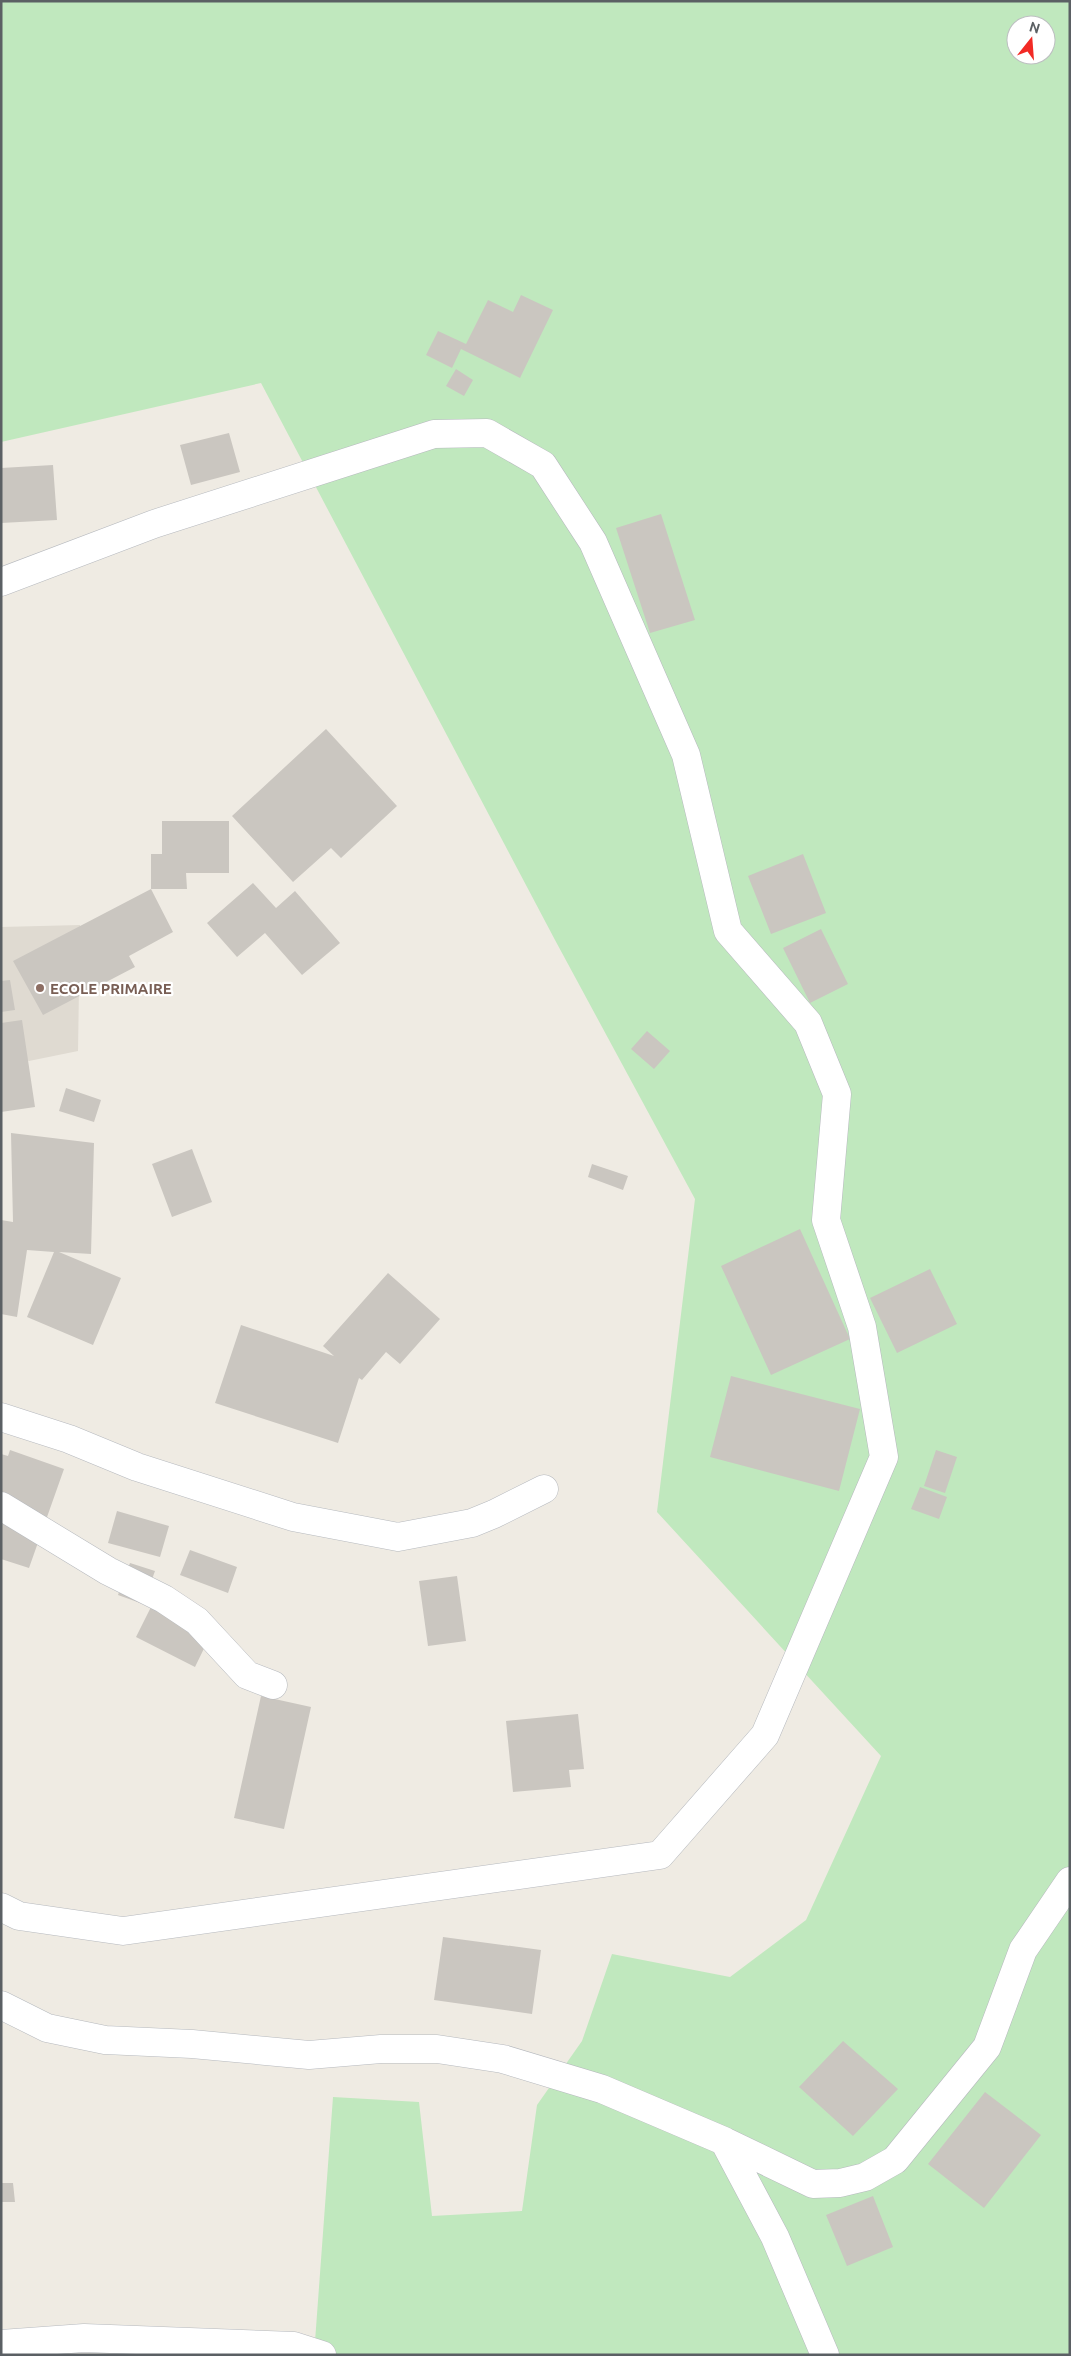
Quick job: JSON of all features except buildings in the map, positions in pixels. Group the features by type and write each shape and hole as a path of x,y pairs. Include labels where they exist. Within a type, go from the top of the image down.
{"street":[{"path":"1,582 154,524 434,434 487,433 543,465 593,542 686,755 728,931 808,1023 837,1094 826,1220 862,1327 884,1457 765,1735 660,1855 123,1931 19,1916 1,1907"},
{"path":"1,1417 69,1439 137,1467 293,1517 398,1537 472,1522 494,1514 544,1489"},
{"path":"1,1506 108,1571 164,1599 197,1621 246,1675 273,1685"},
{"path":"1,2005 47,2028 106,2040 192,2044 309,2055 381,2049 437,2049 503,2059 602,2089 724,2141 812,2184 840,2183 865,2176 895,2160 986,2047 1023,1950 1070,1881"},
{"path":"724,2141 775,2237 825,2355"},
{"path":"1,2344 84,2338 294,2346 322,2355"}],"shaded area":[{"name":"ECOLE PRIMAIRE","path":"80,925 78,1051 29,1061 1,1049 1,927"}],"green space":[{"path":"1,1 1070,1 1070,2355 314,2355 333,2097 419,2102 432,2216 522,2211 537,2105 582,2041 612,1954 730,1977 806,1920 881,1756 657,1512 695,1199 555,940 261,383 1,442"}],"place":[{"name":"ECOLE PRIMAIRE","path":"40,988"}]}
